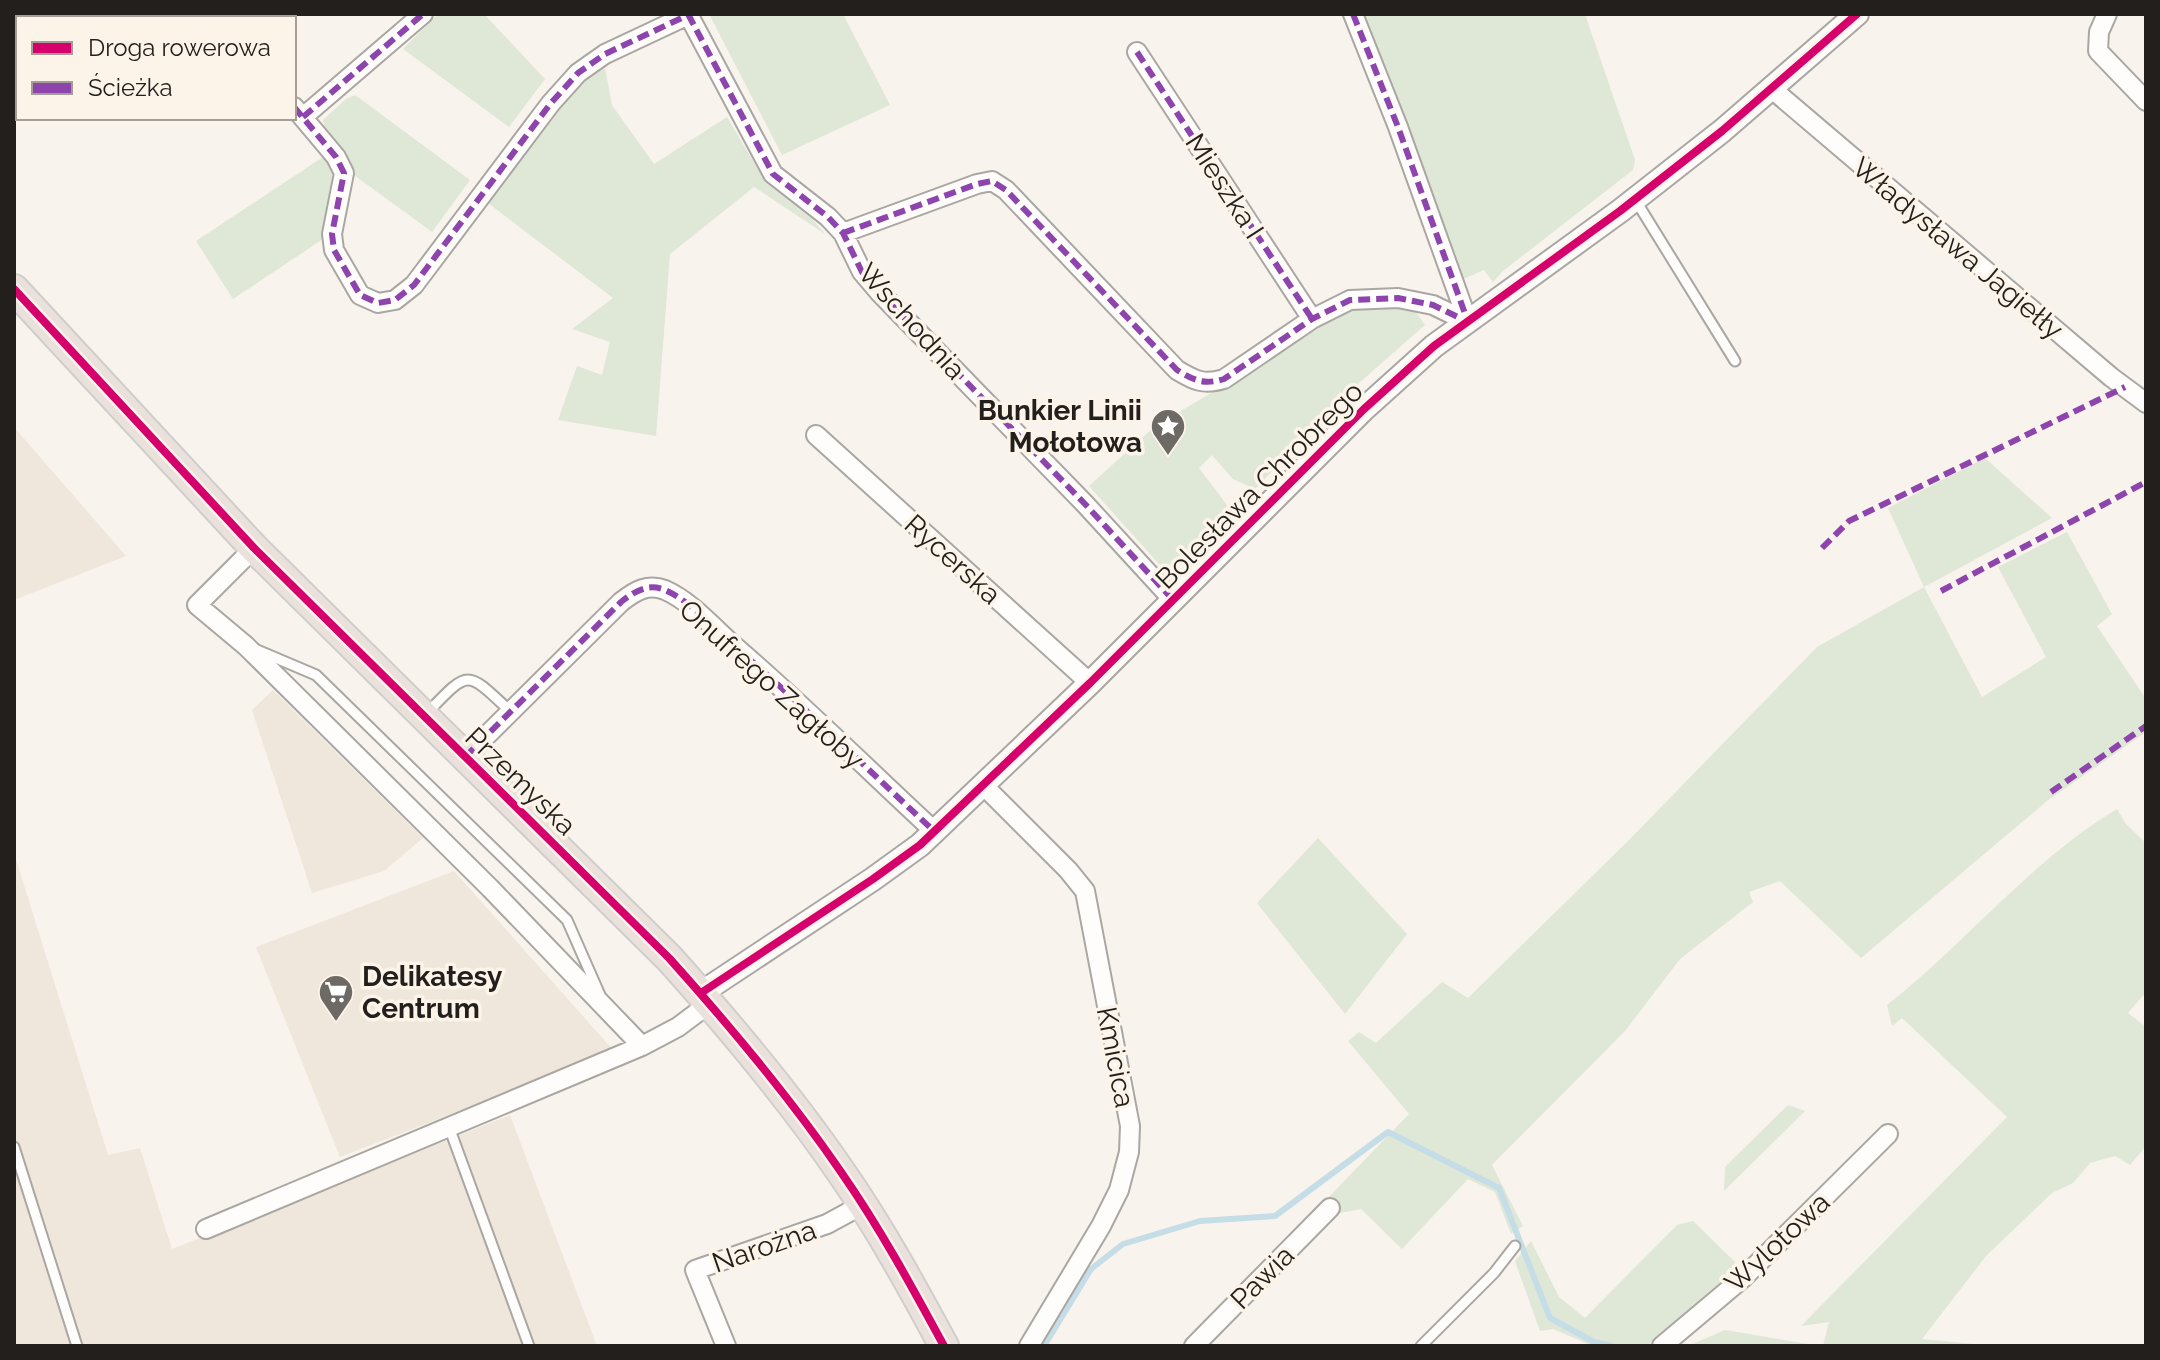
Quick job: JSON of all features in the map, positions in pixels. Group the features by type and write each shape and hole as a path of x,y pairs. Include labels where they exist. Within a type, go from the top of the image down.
{"main road":[{"name":"Przemyska","path":"14,290 254,548 706,998 760,1063 862,1205 944,1346"}],"street":[{"path":"423,14 298,112 336,157 344,173 332,234 334,250 360,295 378,303 395,300 414,285 551,103 578,73 605,54 688,15"},
{"path":"1353,14 1398,127 1468,322"},
{"name":"Bolesława Chrobrego","path":"706,998 873,879 934,831 1174,601 1364,409 1434,346 1635,199 1772,89 1857,14"},
{"path":"2107,14 2099,32 2098,51 2146,101"},
{"name":"Wschodnia","path":"688,15 773,174 810,202 843,233 862,272 879,292 1085,504 1174,601"},
{"name":"Mieszka I","path":"1137,52 1312,319"},
{"name":"Władysława Jagiełły","path":"1772,89 2146,403"},
{"path":"843,233 992,181 1006,190 1177,370 1196,382 1209,384 1224,379 1312,319 1350,300 1398,298 1433,305 1468,322"},
{"name":"Rycerska","path":"816,435 1090,683"},
{"path":"254,548 197,605 246,646 604,1004 642,1046"},
{"name":"Onufrego Zagłoby","path":"465,757 621,602 634,592 651,586 666,590 691,608 775,681 934,831"},
{"name":"Kmicica","path":"984,786 1085,891 1130,1126 1129,1152 1119,1190 1029,1346"},
{"path":"206,1229 642,1046 678,1027 706,998"},
{"name":"Wylotowa","path":"1662,1346 1744,1277 1888,1134"},
{"name":"Narożna","path":"726,1346 695,1270 827,1224 862,1205"},
{"name":"Pawia","path":"1194,1346 1330,1208"}],"lane":[{"path":"1635,199 1735,361"},
{"path":"246,646 316,675 567,920 604,1004"},
{"path":"424,717 456,683 471,679 479,682 511,712"},
{"path":"449,1127 529,1346"},
{"path":"14,1147 77,1346"},
{"path":"1421,1346 1494,1273 1515,1246"}],"shaded area":[{"path":"14,427 126,556 14,600"},
{"path":"273,690 423,838 384,871 312,893 252,710"},
{"path":"14,853 108,1155 140,1148 172,1249 510,1115 597,1346 14,1346"},
{"path":"454,871 614,1051 340,1157 256,947"}],"green space":[{"path":"438,14 484,14 545,79 509,127 403,49"},
{"path":"709,14 843,14 890,105 782,155"},
{"path":"1364,14 1585,14 1635,160 1633,170 1493,282 1484,270 1459,281 1401,107"},
{"path":"605,68 612,105 654,164 727,117 766,183 812,219 825,234 754,187 670,254 656,436 558,420 577,366 602,375 610,342 572,329 613,298 488,203 578,84"},
{"path":"355,95 470,180 432,232 354,175 346,156 325,131 323,120"},
{"path":"323,157 333,169 323,239 233,299 196,241"},
{"path":"1377,307 1414,309 1425,325 1351,390 1255,489 1233,479 1212,455 1199,468 1233,513 1167,573 1089,486 1154,427 1305,337 1341,312"},
{"path":"1985,458 2052,518 1924,587 1888,508"},
{"path":"2067,532 2112,614 2097,626 2146,699 2146,732 2047,801 1861,958 1780,881 1749,892 1753,902 1680,959 1625,1031 1492,1165 1523,1226 1511,1234 1495,1192 1468,1179 1402,1249 1361,1209 1335,1214 1322,1204 1409,1114 1348,1041 1359,1032 1376,1043 1442,982 1468,998 1629,840 1817,647 1924,587 1982,697 2046,657 1998,567"},
{"path":"2117,809 2126,824 2146,843 2146,992 2128,1013 2146,1027 2146,1146 2130,1165 2115,1156 2090,1163 2073,1183 2052,1193 1986,1256 1922,1339 1995,1346 1823,1346 1829,1322 1801,1326 2007,1117 1902,1018 1892,1026 1887,1005 2055,853"},
{"path":"1318,838 1407,934 1345,1014 1257,903"},
{"path":"1788,1105 1805,1111 1724,1191 1725,1167"},
{"path":"1693,1221 1740,1267 1647,1346 1593,1346 1553,1329 1540,1331 1515,1261 1531,1241 1559,1297 1585,1318 1677,1225"},
{"path":"1725,1330 1820,1346 1688,1346"}],"waterway":[{"path":"1044,1346 1091,1269 1123,1244 1200,1221 1275,1216 1388,1132 1499,1188 1550,1318 1594,1342 1612,1346"}],"marked path":[{"path":"303,117 423,14"},
{"path":"688,14 773,174 828,217 843,233 862,272 879,292 1085,504 1174,601"},
{"path":"1353,14 1398,127 1468,322"},
{"path":"296,109 336,157 344,173 332,234 334,250 360,295 378,303 395,300 414,285 551,103 578,73 605,54 688,15"},
{"path":"1137,52 1312,319"},
{"path":"843,233 992,181 1006,190 1177,370 1205,382 1224,379 1312,319 1350,300 1398,298 1433,305 1468,322"},
{"path":"1822,548 1849,521 2125,387"},
{"path":"1941,591 2146,482"},
{"path":"465,757 621,602 631,594 653,587 674,595 700,614 934,831"},
{"path":"2051,792 2146,726"}],"cycle path":[{"path":"701,993 920,845 1090,683 1364,409 1434,346 1620,211 1722,131 1857,14"},
{"path":"14,289 254,548 692,984 780,1089 841,1172 882,1236 944,1346"}],"place":[{"name":"Bunkier Linii Mołotowa","path":"1168,457"},
{"name":"Delikatesy Centrum","path":"336,1023"}]}
